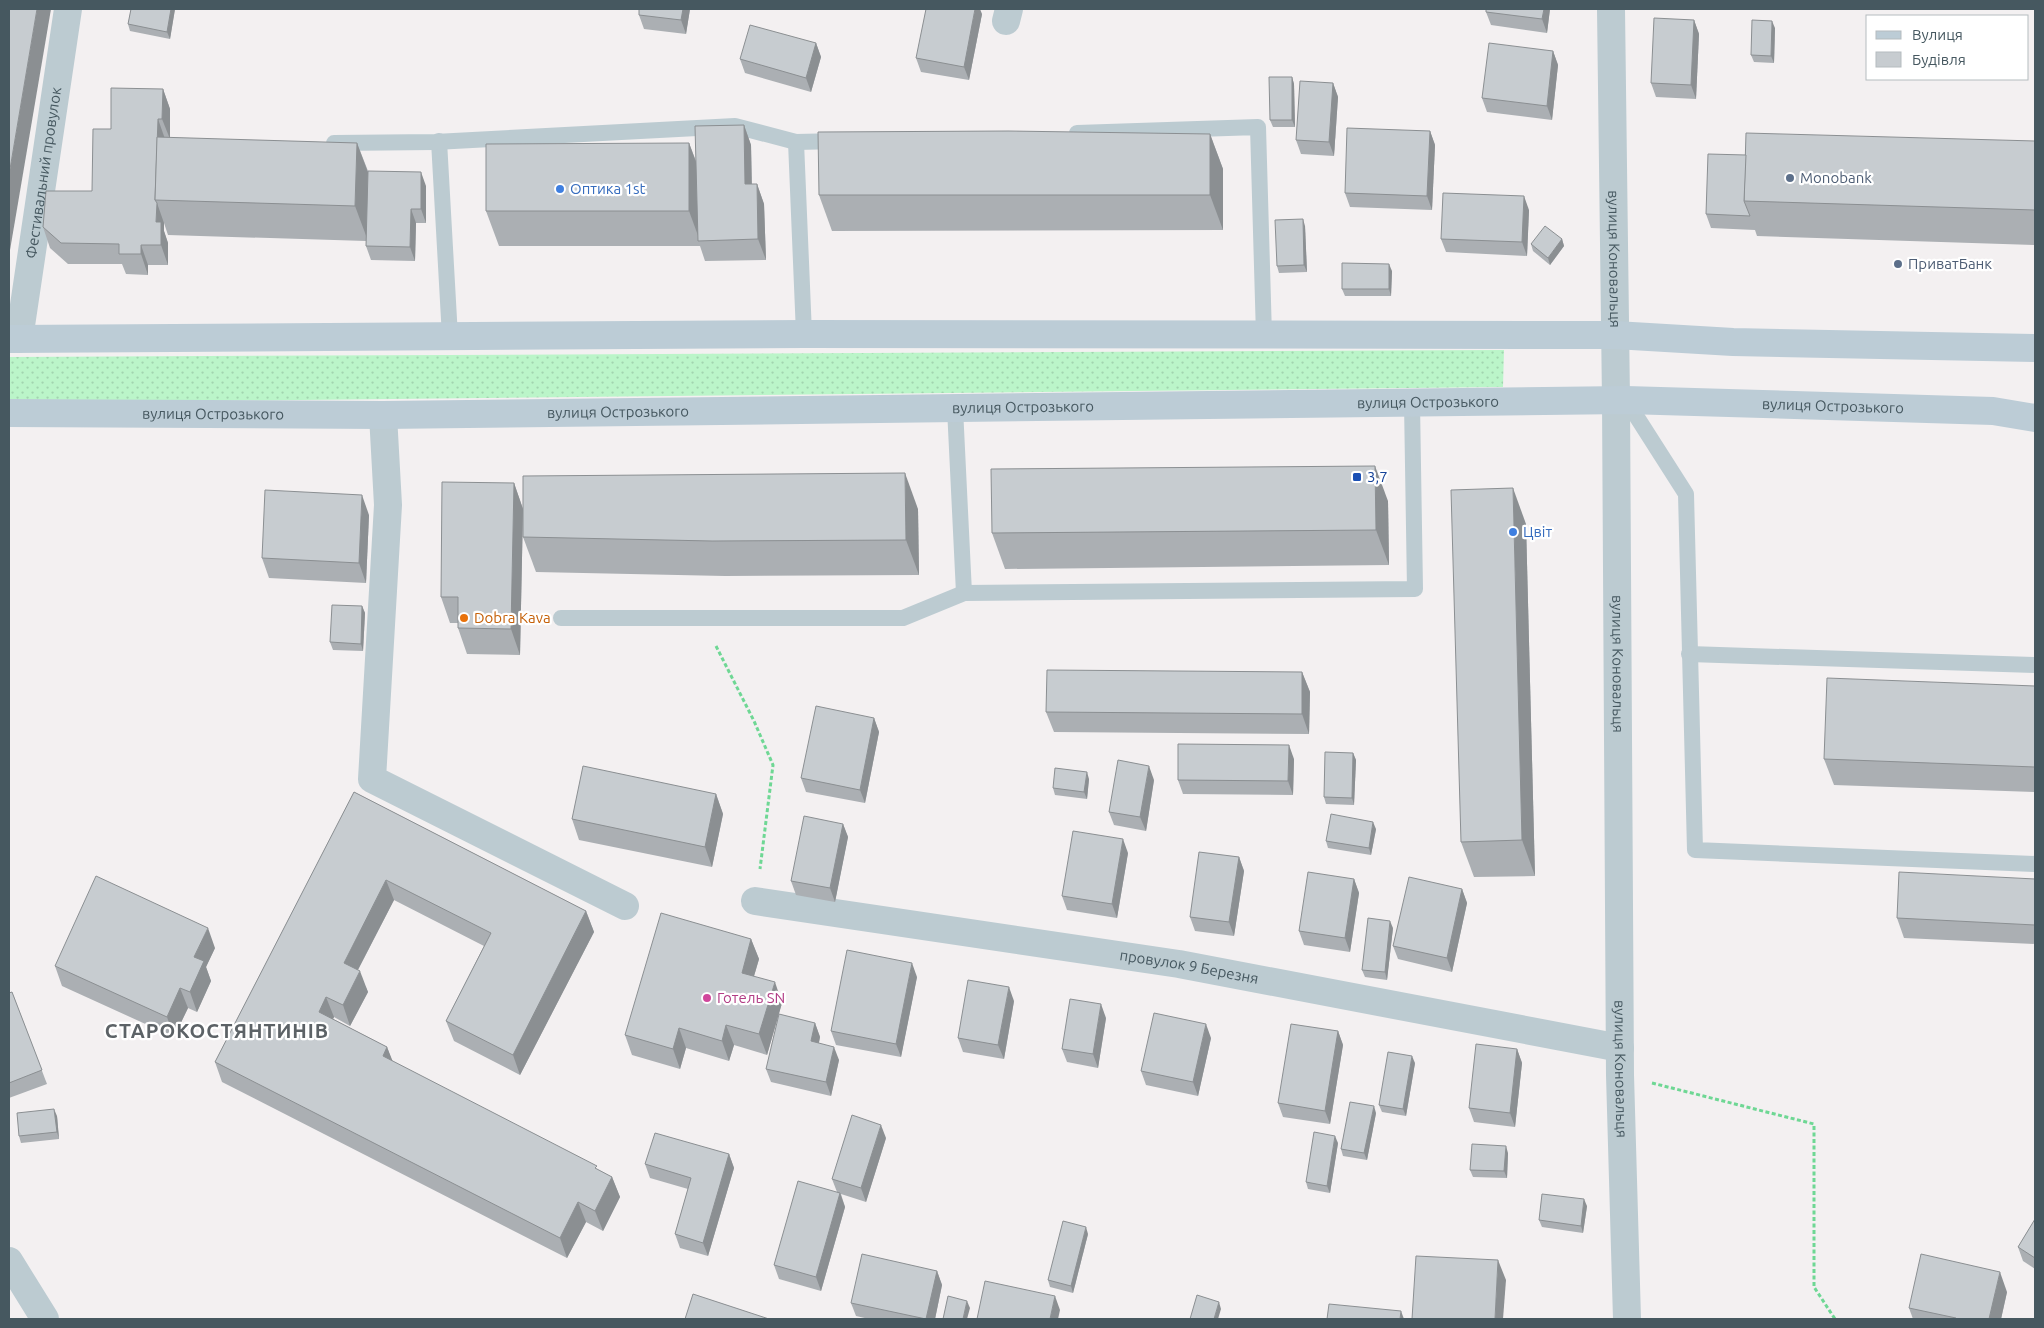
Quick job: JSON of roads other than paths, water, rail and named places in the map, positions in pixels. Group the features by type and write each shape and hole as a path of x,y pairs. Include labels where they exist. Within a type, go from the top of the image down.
{"main road":[{"path":"14,338 804,334 1615,335 1733,342 2035,348"},
{"name":"вулиця Острозького","path":"9,413 383,415 1621,400 1993,411 2035,418"},
{"path":"1993,411 2035,408"}],"street":[{"name":"Фестивальний провулок","path":"14,338 68,9"},
{"name":"вулиця Коновальця","path":"1611,9 1615,335 1621,400 1620,1075 1628,1319"},
{"path":"383,415 388,505 372,780 625,906"},
{"name":"провулок 9 Березня","path":"756,901 1179,964 1620,1048"},
{"path":"9,1261 45,1319"}],"lane":[{"path":"318,143 439,141 735,126 796,142 855,140"},
{"path":"1061,133 1258,127 1264,336"},
{"path":"439,141 450,337"},
{"path":"796,142 804,334"},
{"path":"1621,400 1686,494 1695,850 2035,864"},
{"path":"561,618 902,618 964,592 1415,589 1412,403"},
{"path":"955,408 964,592"},
{"path":"1689,654 2035,665"}],"place":[{"name":"Monobank","path":"1790,178"},
{"name":"Оптика 1st","path":"560,189"},
{"name":"ПриватБанк","path":"1898,264"},
{"name":"3,7","path":"1357,477"},
{"name":"Цвіт","path":"1513,532"},
{"name":"Dobra Kava","path":"464,618"},
{"name":"Готель SN","path":"707,998"}],"district":[{"name":"СТАРОКОСТЯНТИНІВ","path":"217,1031"}]}
